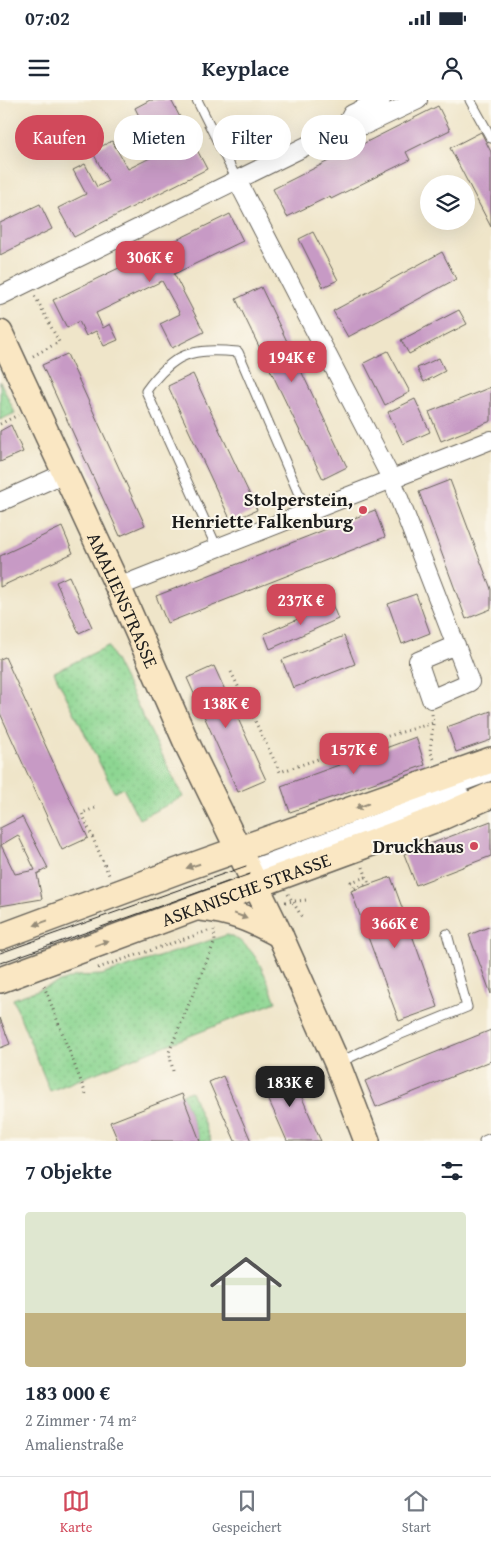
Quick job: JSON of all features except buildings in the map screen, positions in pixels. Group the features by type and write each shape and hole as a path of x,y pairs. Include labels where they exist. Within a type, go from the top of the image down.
{"main road":[{"name":"AMALIENSTRASSE","path":"0,333 118,586 188,746 280,935 337,1063 367,1141"},
{"name":"ASKANISCHE STRASSE","path":"0,980 198,908 251,876 491,760"},
{"name":"ASKANISCHE STRASSE","path":"0,937 183,869 251,876 442,817 491,795"},
{"path":"198,908 225,910 242,916 280,935"}],"street":[{"path":"352,115 381,100"},
{"path":"366,125 418,100"},
{"path":"0,296 301,149"},
{"path":"237,180 392,480 456,645 470,682 432,698 418,661 456,645"},
{"path":"118,586 491,440"},
{"path":"0,502 65,473"}],"lane":[{"path":"197,100 237,180"},
{"path":"470,100 491,138"},
{"path":"217,548 146,390 161,370 186,354 214,350 238,352 307,513"},
{"path":"251,876 491,776"},
{"path":"251,876 491,784"},
{"path":"337,1063 389,1039 468,1007 447,934"},
{"path":"484,1141 491,1138"}],"path":[{"path":"15,365 59,342 27,282"},
{"path":"231,672 280,772 433,723"},
{"path":"432,698 433,723 430,731 430,750 435,761"},
{"path":"95,808 82,813 113,883"},
{"path":"251,876 306,900"},
{"path":"368,881 353,889 351,882 368,881"},
{"path":"94,969 186,937 214,930 238,930 242,916"},
{"path":"173,1072 169,1052 215,941 214,930"},
{"path":"40,976 87,1097"}],"green space":[{"path":"0,381 15,413 0,420"},
{"path":"108,646 183,797 139,819 123,788 114,792 54,672"},
{"path":"227,935 237,939 252,953 263,971 276,1002 50,1091 13,999 76,976 102,975"},
{"path":"191,1091 211,1141 200,1141 182,1094"}],"tram line":[{"path":"0,953 246,866"},
{"path":"0,963 250,874"}],"place":[{"name":"Stolperstein, Henriette Falkenburg","path":"363,510"},
{"name":"Druckhaus","path":"474,846"}]}
